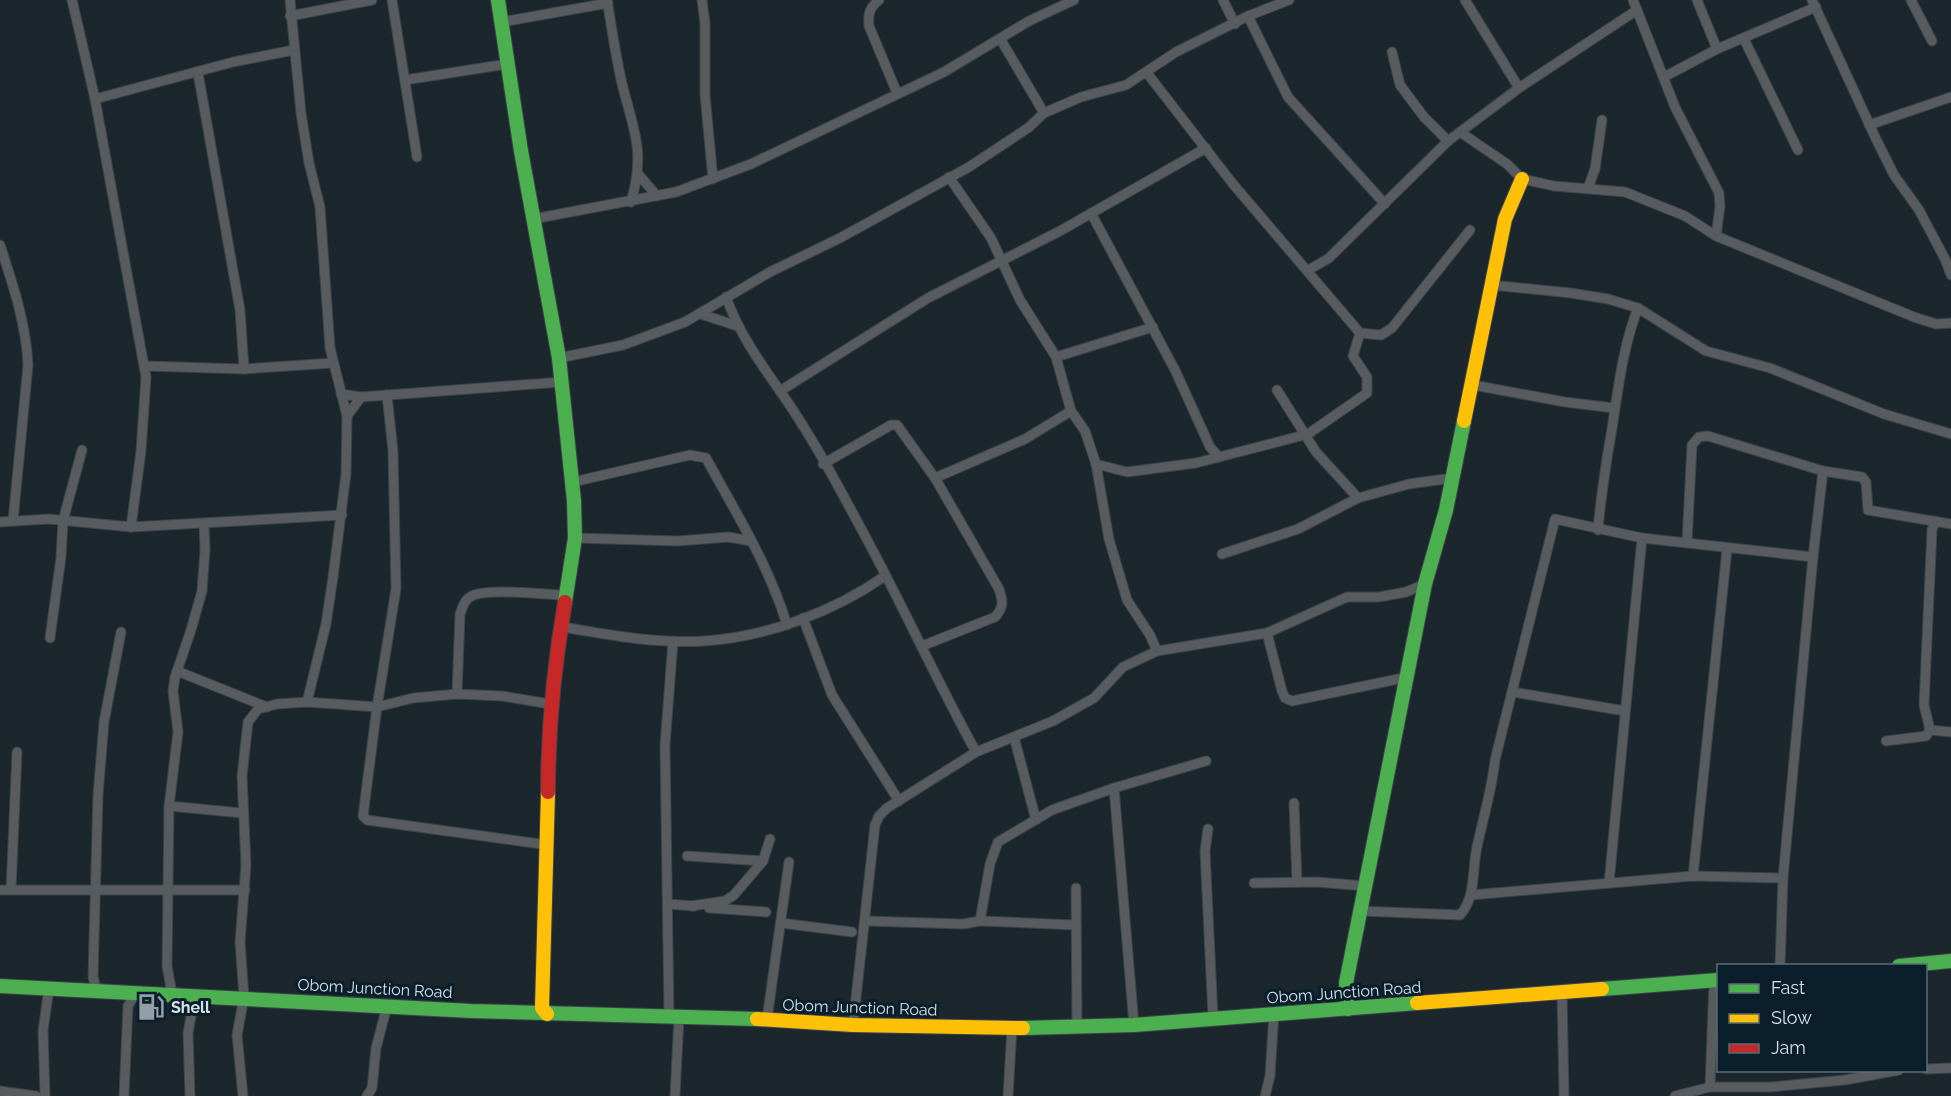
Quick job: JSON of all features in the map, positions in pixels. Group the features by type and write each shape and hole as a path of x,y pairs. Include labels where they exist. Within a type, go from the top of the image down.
{"street":[{"path":"290,0 290,16 309,163 320,207 333,363 347,416 346,474 342,515 326,624 307,702"},
{"path":"290,16 372,0"},
{"path":"392,0 417,157"},
{"path":"498,0 533,219 559,358 573,482 575,538 550,704 542,1008 547,1014"},
{"path":"702,0 705,22 705,95 713,179"},
{"path":"879,0 871,6 868,15 869,26 897,93"},
{"path":"533,219 657,196 713,179 751,164 944,72 1001,40 1029,21 1074,0"},
{"path":"1223,0 1235,24"},
{"path":"559,358 651,336 701,314 726,297 1002,146 1044,113 1081,97 1126,85 1176,52 1248,16 1289,0"},
{"path":"1465,0 1519,88"},
{"path":"1633,0 1695,150 1719,193 1720,206 1716,236"},
{"path":"1697,0 1717,49"},
{"path":"1911,0 1932,41"},
{"path":"75,1 95,99 131,304 145,366 146,394 141,452 131,528"},
{"path":"502,22 607,2 623,87 637,139 639,175 631,202"},
{"path":"1664,77 1814,3 1829,40 1894,175 1919,210 1951,275"},
{"path":"1307,271 1329,258 1448,141 1519,88 1637,10"},
{"path":"1248,16 1288,97 1385,204"},
{"path":"1744,39 1798,150"},
{"path":"1001,40 1044,113"},
{"path":"95,99 233,62 294,50"},
{"path":"1392,52 1400,85 1424,117 1448,141"},
{"path":"405,80 507,63"},
{"path":"198,73 240,310 244,369"},
{"path":"1147,73 1206,148 1360,333 1381,335 1392,328 1470,230"},
{"path":"1869,125 1951,97"},
{"path":"1588,188 1595,169 1602,120"},
{"path":"1460,132 1507,164 1522,179 1554,186 1625,192 1685,216 1716,236 1914,317 1936,324 1951,323"},
{"path":"780,391 860,338 1206,148"},
{"path":"639,175 657,196"},
{"path":"949,177 1003,258 1020,300 1056,357 1071,411 1085,432 1096,464 1109,539 1121,583 1127,600 1150,635 1157,651"},
{"path":"1348,1009 1346,983 1425,584 1446,510 1505,219 1522,179"},
{"path":"1091,213 1153,327 1210,447 1219,457"},
{"path":"0,245 16,292 27,345 28,365 13,521"},
{"path":"1491,285 1571,293 1608,299 1638,308 1706,351 1770,368 1884,414 1951,434"},
{"path":"726,297 737,326 768,377 780,391 857,521 922,646 951,709 976,752"},
{"path":"1599,530 1600,492 1609,451 1614,408 1629,332 1638,308"},
{"path":"701,314 737,326"},
{"path":"1056,357 1153,327"},
{"path":"1096,464 1127,472 1219,457 1308,434 1367,393 1367,377 1353,356 1360,333"},
{"path":"145,366 244,369 333,363"},
{"path":"341,394 361,397 562,382"},
{"path":"1473,385 1565,402 1614,408"},
{"path":"1277,390 1308,434 1316,452 1358,498"},
{"path":"387,395 394,472 396,589 362,810 363,816 368,820 548,845"},
{"path":"347,416 361,397"},
{"path":"935,478 1025,439 1071,411"},
{"path":"823,464 891,425 897,425 935,478 999,589 1003,602 1002,610 994,617 922,646"},
{"path":"1687,542 1692,445 1699,437 1708,436 1823,471 1862,477 1866,482 1868,510 1951,524"},
{"path":"50,638 62,549 63,521 82,450"},
{"path":"573,482 648,463 699,455 706,458 777,590 787,624"},
{"path":"1780,964 1784,878 1823,471"},
{"path":"1222,554 1298,529 1358,498 1409,484 1452,478"},
{"path":"0,522 63,521 131,528 342,515"},
{"path":"1361,911 1460,915 1468,906 1477,845 1492,793 1495,760 1549,533 1555,519 1642,538 1813,557"},
{"path":"1930,730 1924,705 1932,530 1935,521"},
{"path":"171,994 167,966 169,806 178,732 173,691 202,591 206,550 204,524"},
{"path":"728,537 742,525"},
{"path":"575,538 678,541 728,537 751,541"},
{"path":"1609,883 1642,538"},
{"path":"1693,876 1727,549"},
{"path":"563,627 673,641 726,638 803,618 851,596 885,576"},
{"path":"854,1025 875,825 879,816 976,752 1053,721 1094,698 1123,667 1157,651 1267,633 1347,597 1379,597 1406,592 1425,584"},
{"path":"457,694 460,614 465,602 474,595 487,593 567,595"},
{"path":"803,618 832,695 899,801"},
{"path":"97,991 93,977 97,824 104,722 121,632"},
{"path":"1267,633 1284,698 1292,701 1408,677"},
{"path":"673,641 665,745 675,1096"},
{"path":"177,671 267,707"},
{"path":"1513,692 1625,711"},
{"path":"243,1096 237,1035 244,997 240,942 245,890 242,813 244,745 248,723 258,710 307,702 377,707 413,698 457,694 502,696 550,704"},
{"path":"1930,730 1951,732"},
{"path":"1886,741 1921,737 1930,730"},
{"path":"1014,737 1036,820"},
{"path":"11,889 17,752"},
{"path":"980,921 990,864 998,842 1052,810 1114,788 1206,761"},
{"path":"1114,788 1134,1025"},
{"path":"1294,803 1297,882"},
{"path":"169,806 242,813"},
{"path":"1208,829 1205,851 1213,1017"},
{"path":"691,906 730,899 764,861 770,839"},
{"path":"687,856 764,861"},
{"path":"767,1019 789,862"},
{"path":"1471,895 1693,876 1784,878"},
{"path":"1254,883 1297,882 1365,886"},
{"path":"1076,888 1077,1027"},
{"path":"0,890 245,890"},
{"path":"668,904 766,912"},
{"path":"866,921 963,924 980,921 1076,925"},
{"path":"781,923 852,932"},
{"path":"1920,964 1951,961"},
{"path":"1710,1087 1716,980"},
{"name":"Obom Junction Road","path":"0,986 547,1014 674,1016 854,1025 1012,1028 1134,1025 1213,1017 1348,1009 1716,980"},
{"path":"45,1096 43,1031 49,988"},
{"path":"1555,1096 1564,1096 1562,993"},
{"path":"124,1096 128,1006 135,994"},
{"path":"190,1096 188,1033 195,995"},
{"path":"367,1096 372,1088 376,1048 387,1006"},
{"path":"1265,1096 1270,1076 1274,1013"},
{"path":"1008,1096 1012,1028"},
{"path":"1927,1069 1951,1068"},
{"path":"1675,1096 1710,1087 1782,1086 1845,1080 1893,1072"},
{"path":"0,1090 36,1096"}],"traffic: fast":[{"path":"498,0 521,151 559,358 574,501 575,538 565,602"},
{"path":"1348,1009 1346,983 1425,584 1446,510 1464,421"},
{"path":"1920,964 1951,961"},
{"path":"1602,989 1717,980"},
{"path":"0,986 471,1011 757,1019"},
{"path":"1023,1028 1134,1025 1417,1003"}],"traffic: slow":[{"path":"1464,421 1505,219 1522,179"},
{"path":"547,1014 542,1008 548,792"},
{"path":"1417,1003 1602,989"},
{"path":"757,1019 853,1025 1023,1028"}],"traffic: jam":[{"path":"548,792 552,697 565,602"}],"place":[{"name":"Shell","path":"151,1007"}]}
